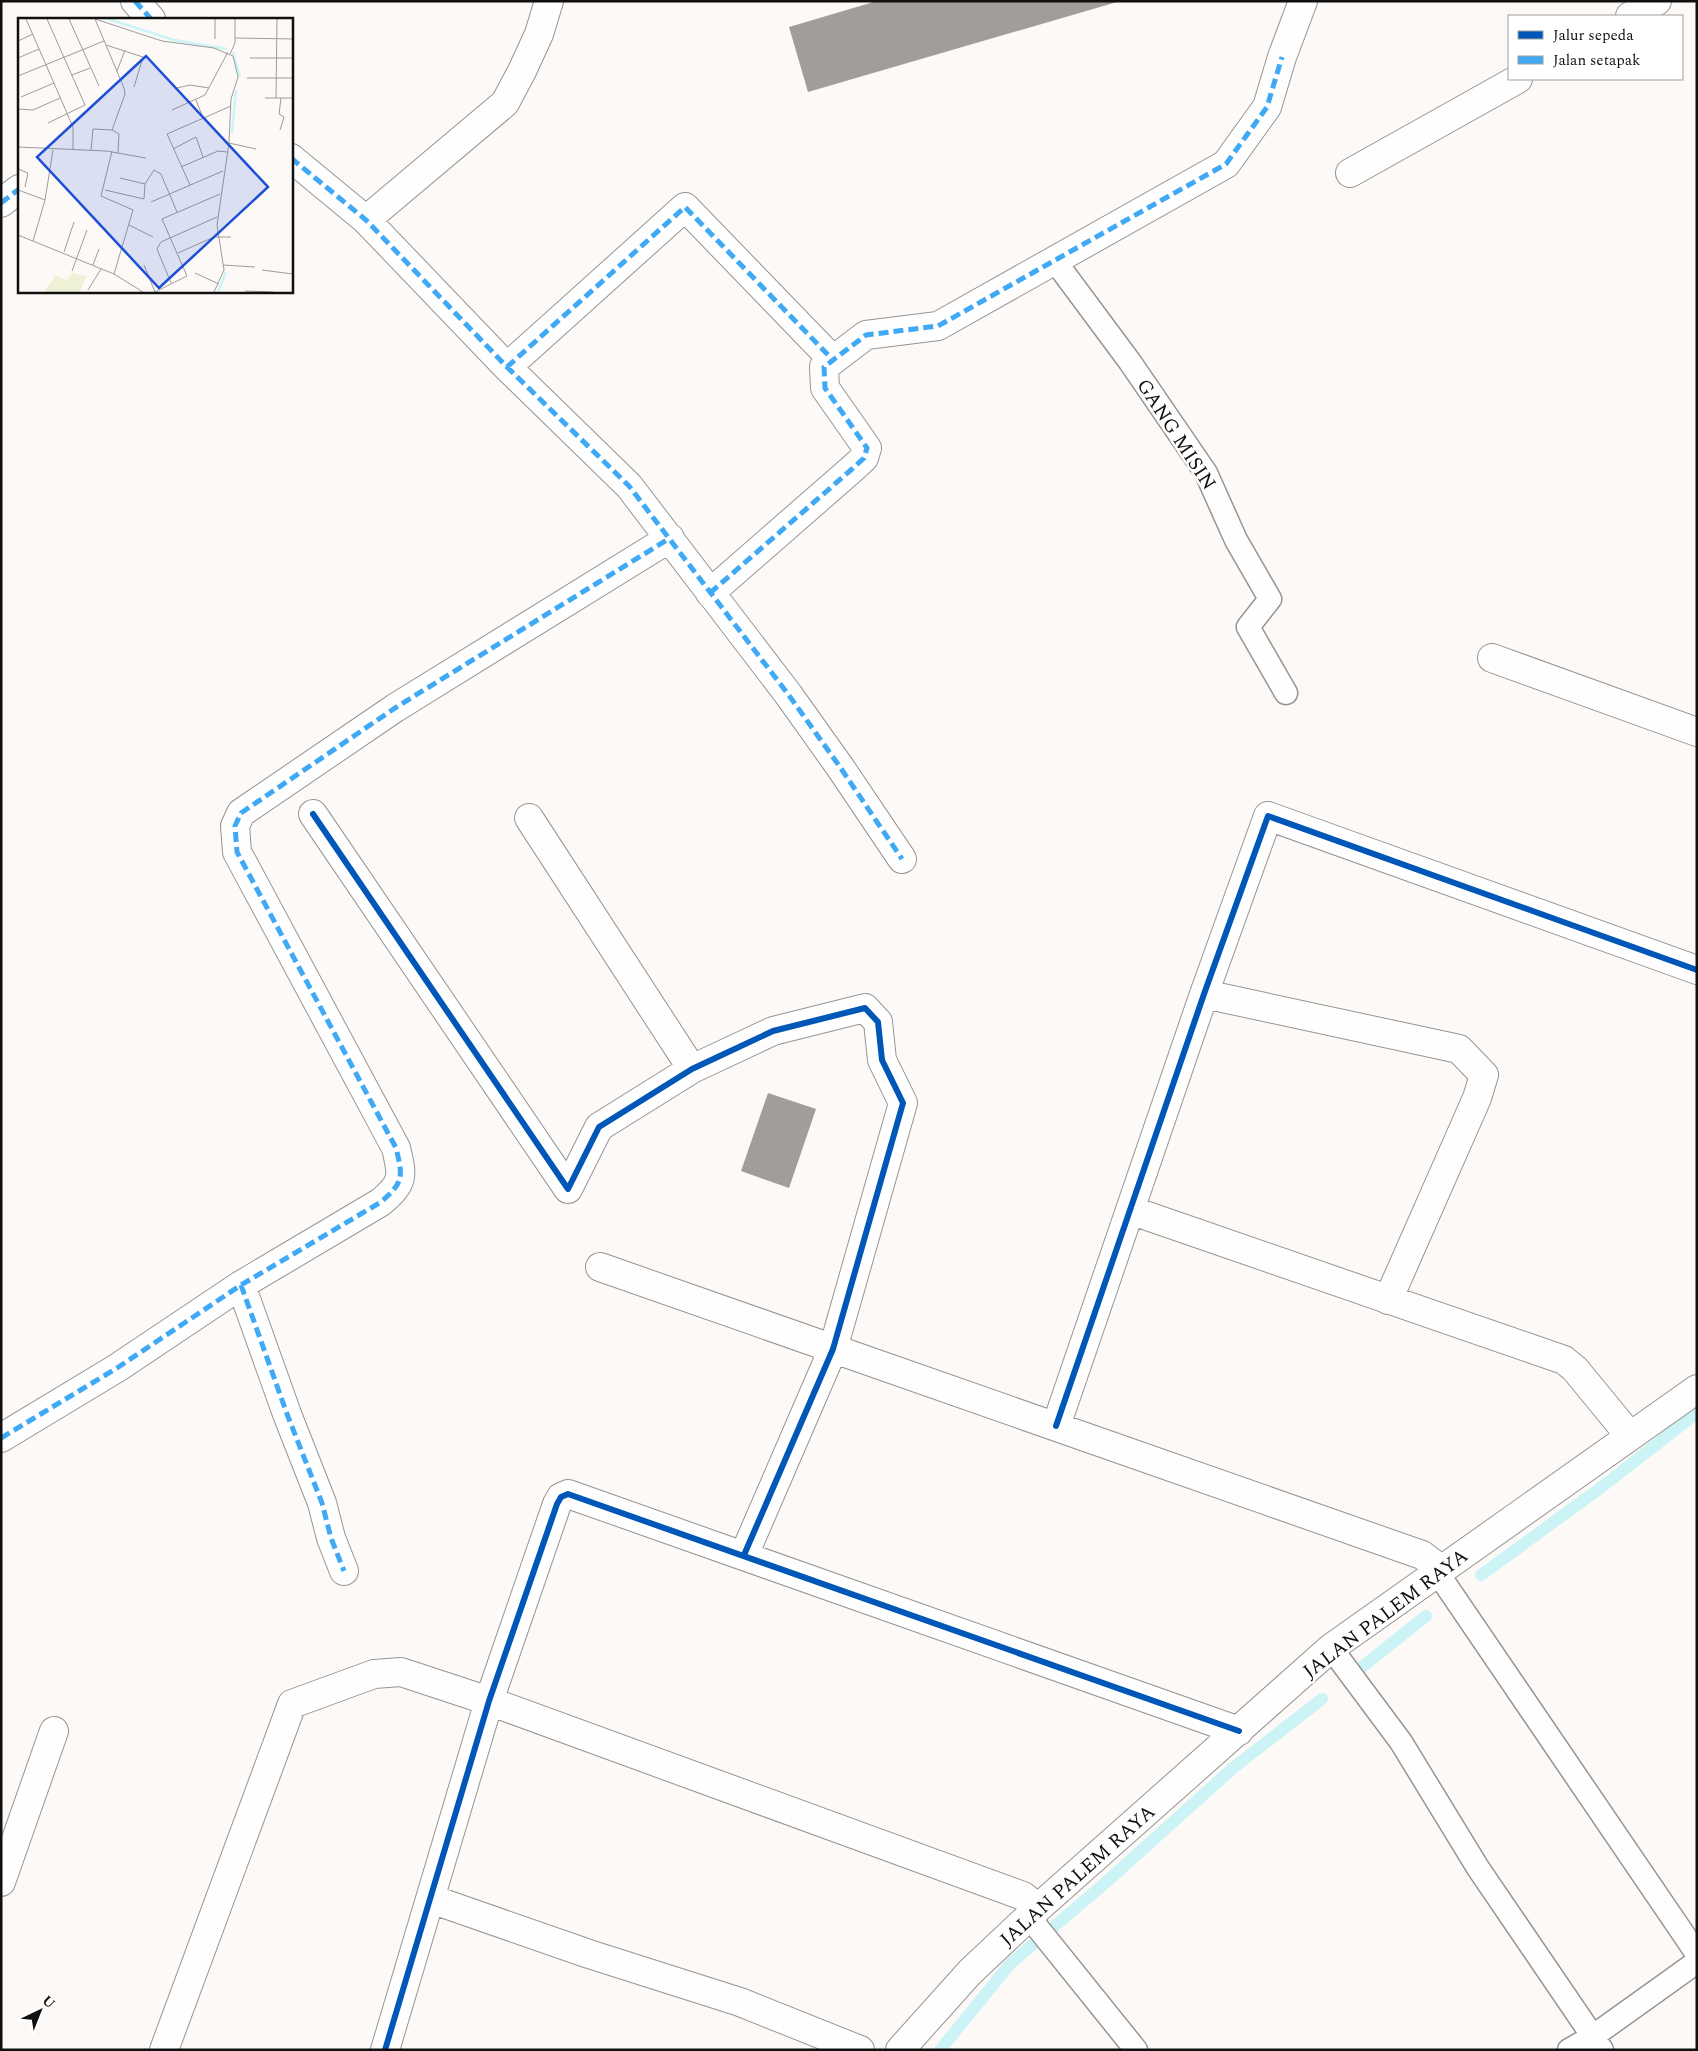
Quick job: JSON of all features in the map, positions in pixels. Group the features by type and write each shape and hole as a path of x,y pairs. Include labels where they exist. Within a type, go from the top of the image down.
{"street":[{"path":"135,1 150,18"},
{"path":"366,220 505,103 522,71 538,34 549,1"},
{"path":"710,593 866,455 867,448 825,388 824,367 832,359 866,335 938,326 1226,164 1267,107 1282,57 1303,1"},
{"path":"1632,15 1657,1"},
{"path":"1350,172 1516,80"},
{"path":"292,159 366,220 507,367 629,486 794,702 856,789 902,859"},
{"path":"1,203 18,190"},
{"path":"507,367 685,207 832,359"},
{"path":"1,1438 117,1368 241,1285 381,1202 396,1189 402,1169 396,1148 237,852 234,837 235,826 241,813 395,708 670,538"},
{"path":"1492,658 1697,732"},
{"path":"313,814 568,1189 599,1127 692,1069 773,1031 865,1008 878,1022 882,1060 903,1103 833,1349 744,1555"},
{"path":"1056,1426 1204,994 1268,816 1696,967"},
{"path":"529,818 692,1069"},
{"path":"1204,994 1459,1049 1484,1075 1477,1098 1388,1300"},
{"path":"1130,1210 1564,1360 1575,1369 1630,1436"},
{"path":"600,1267 1422,1555 1439,1571"},
{"path":"241,1285 287,1414 322,1503 331,1538 344,1572"},
{"name":"JALAN PALEM RAYA","path":"900,2050 970,1972 1034,1917 1331,1648 1697,1389"},
{"path":"385,2050 489,1701 557,1504 561,1497 568,1494 1239,1731"},
{"path":"164,2050 292,1704 374,1674 401,1672 489,1701 1024,1896 1034,1917"},
{"path":"1,1882 54,1731"},
{"path":"431,1899 589,1954 740,2002 860,2050"}],"lane":[{"name":"GANG MISIN","path":"1055,261 1135,368 1206,473 1236,540 1270,599 1248,627 1286,693"},
{"path":"1439,1571 1695,1951 1697,1958 1694,1964 1597,2043 1569,2050"},
{"path":"1331,1648 1400,1742 1478,1868 1597,2043"},
{"path":"1034,1917 1054,1950 1136,2050"}],"building":[{"path":"877,1 1117,2 808,92 789,27"},
{"path":"768,1093 816,1109 789,1188 741,1171"}],"waterway":[{"path":"1481,1575 1599,1489 1697,1413"},
{"path":"1362,1667 1426,1616"},
{"path":"940,2050 1010,1964 1104,1884 1233,1768 1322,1699"}],"marked path":[{"path":"135,1 150,18"},
{"path":"710,593 864,458 867,448 825,388 824,367 866,335 938,326 1226,164 1267,107 1282,57"},
{"path":"292,159 366,220 507,367 629,486 788,694 902,859"},
{"path":"1,203 18,190"},
{"path":"507,367 685,207 832,359"},
{"path":"1,1438 117,1368 241,1285 381,1202 398,1184 400,1166 396,1148 237,852 235,826 241,813 395,708 670,538"},
{"path":"241,1285 287,1414 322,1503 331,1538 344,1571"}],"cycle path":[{"path":"313,814 568,1189 599,1127 692,1069 773,1031 865,1008 878,1022 882,1060 903,1103 833,1349 744,1555"},
{"path":"1056,1426 1204,994 1268,816 1697,970"},
{"path":"385,2050 489,1701 557,1504 561,1497 568,1494 1239,1731"}]}
